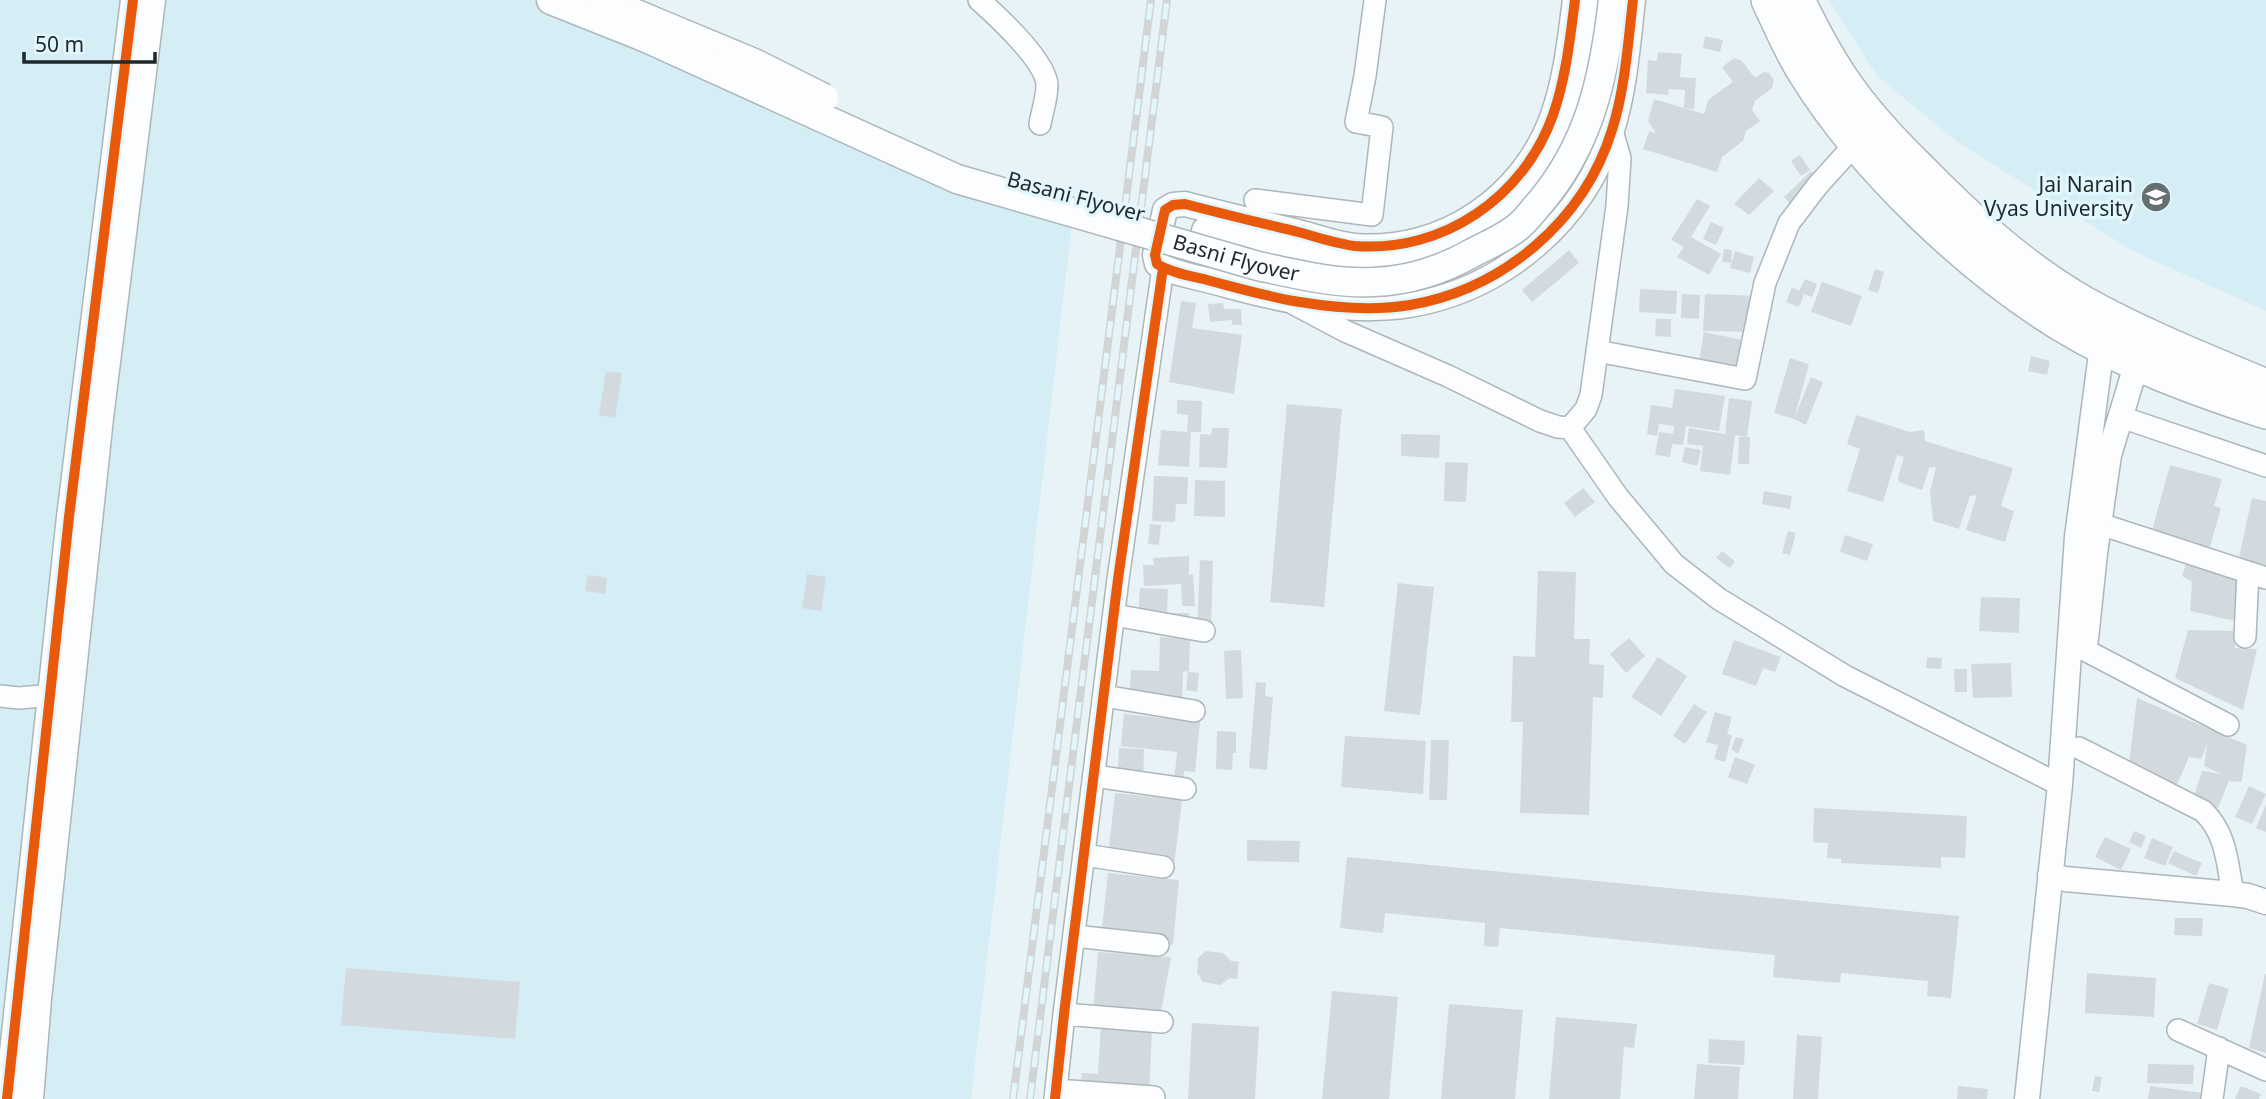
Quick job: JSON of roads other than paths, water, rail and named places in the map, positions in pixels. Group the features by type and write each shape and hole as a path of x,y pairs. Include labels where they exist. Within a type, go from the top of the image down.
{"highway":[{"path":"1768,0 1806,76 1856,144 1894,186 1960,249 2018,296 2064,326 2108,332"},
{"path":"1798,0 1843,80 1893,142 1962,211 2108,332 2141,349 2266,386"},
{"path":"2141,349 2174,380 2266,412"}],"main road":[{"path":"551,0 597,8 643,26"},
{"name":"Basani Flyover","path":"643,26 754,63 932,152 969,166 1023,183 1308,259 1350,262 1412,256 1438,249 1484,226 1535,179 1565,128 1579,91 1592,0"},
{"name":"Basni Flyover","path":"643,26 957,179 1258,266 1301,276 1374,282 1434,271 1468,256 1520,226 1552,189 1575,153 1589,118 1601,76 1613,0"}],"street":[{"path":"31,1099 74,479 133,0"},
{"path":"7,1099 101,418 153,0"},
{"path":"979,0 1004,10 1033,55 1047,83 1040,124"},
{"path":"1255,200 1372,215 1382,127 1356,122 1375,0"},
{"path":"1575,0 1563,80 1541,141 1523,169 1498,198 1479,213 1444,233 1387,246 1353,246 1185,204 1173,205 1164,210 1155,255 1157,264 1163,268 1285,300 1336,308 1410,305 1464,290 1492,277 1542,241 1574,205 1595,172 1612,131 1620,95 1633,0"},
{"path":"1570,428 1586,409 1591,395 1618,194 1620,158 1612,131"},
{"path":"1597,351 1745,379 1765,283 1789,223 1818,185 1856,144"},
{"path":"1154,1097 1056,1095 1114,615 1163,268"},
{"path":"1285,300 1345,331 1448,376 1540,421 1570,428"},
{"path":"2042,1099 2058,877 2060,785 2077,537 2108,332"},
{"path":"2027,1099 2079,748 2085,650 2109,455 2141,349"},
{"path":"2121,417 2266,466"},
{"path":"1570,428 1618,497 1674,564 1719,599 1845,676 2060,785"},
{"path":"2100,524 2257,575 2245,637"},
{"path":"1114,615 1204,631"},
{"path":"2085,650 2228,725"},
{"path":"0,696 19,698 61,694"},
{"path":"1104,696 1194,711"},
{"path":"2079,748 2203,811 2214,821 2223,843 2233,894"},
{"path":"1094,776 1185,789"},
{"path":"1084,855 1163,867"},
{"path":"2058,877 2233,894 2266,902"},
{"path":"1074,936 1158,945"},
{"path":"1064,1014 1162,1022"},
{"path":"2178,1030 2266,1070"},
{"path":"2212,1099 2219,1048"}],"railway":[{"path":"1013,1099 1151,0"},
{"path":"1030,1099 1167,0"}],"place":[{"name":"Jai Narain Vyas University","path":"2156,197"}]}
